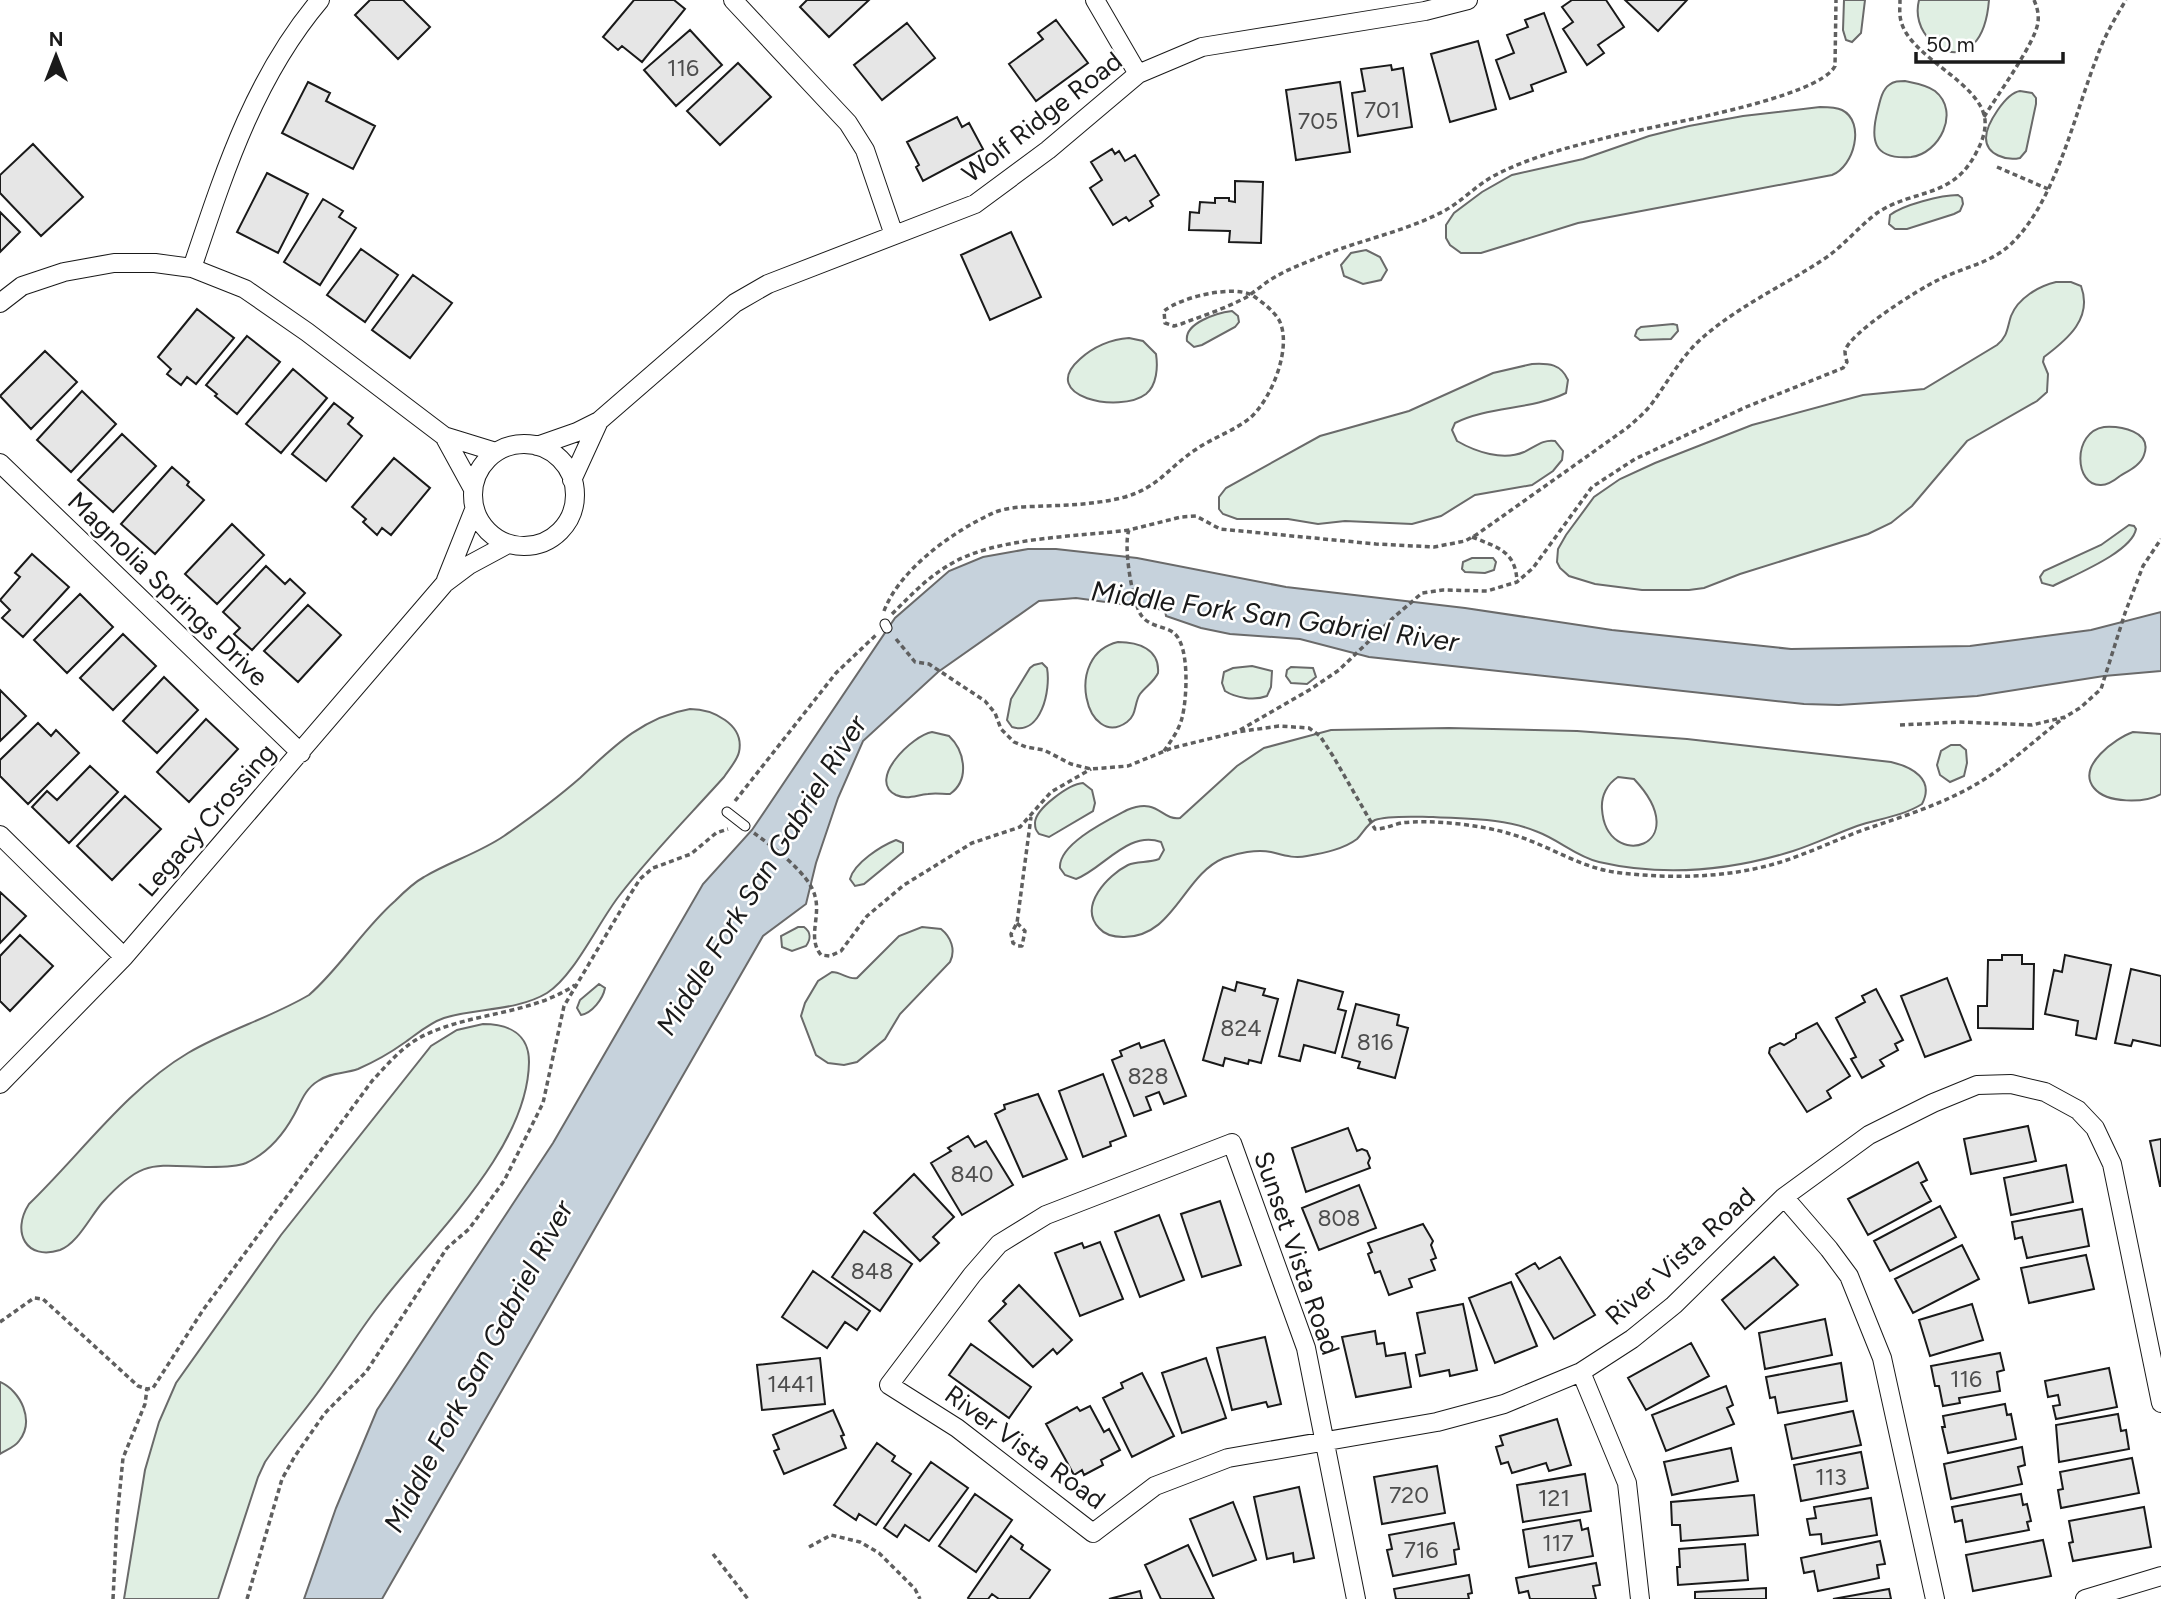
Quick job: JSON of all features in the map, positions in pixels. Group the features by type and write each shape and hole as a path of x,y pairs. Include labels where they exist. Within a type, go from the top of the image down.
{"street":[{"path":"192,268 234,145 264,81 298,26 320,0"},
{"path":"733,0 848,123 864,150 894,235"},
{"path":"1094,0 1138,74"},
{"name":"Wolf Ridge Road","path":"572,480 599,421 734,303 768,284 975,204 1048,150 1138,74 1202,47 1423,5 1468,0"},
{"path":"0,303 22,286 89,267 114,263 155,263 192,268 244,289 307,332 444,436 496,452"},
{"path":"537,446 578,432 599,421"},
{"path":"444,436 473,489"},
{"path":"473,489 475,478 484,463 496,452 512,445 546,449 560,459 572,480"},
{"name":"Magnolia Springs Drive","path":"0,463 300,753"},
{"name":"Legacy Crossing","path":"0,1084 124,957 445,583 469,565 508,544 524,547 555,536 567,523 574,508 575,490 572,480"},
{"name":"Legacy Crossing","path":"445,583 458,556 474,510 473,489"},
{"path":"474,510 481,525 508,544"},
{"path":"0,835 124,957"},
{"name":"River Vista Road","path":"889,1385 957,1428 1093,1533 1155,1486 1228,1458 1437,1422 1504,1404 1581,1372 1632,1339 1674,1305 1784,1197 1869,1135 1933,1102 1976,1085 2011,1084 2045,1092 2078,1110 2095,1128 2112,1164 2161,1403"},
{"name":"Sunset Vista Road","path":"889,1385 972,1275 999,1244 1046,1215 1232,1143 1306,1348 1356,1599"},
{"path":"1784,1197 1849,1276 1882,1358 1935,1599"},
{"path":"1581,1372 1627,1483 1640,1599"},
{"path":"2085,1599 2161,1576"}],"lane":[{"path":"727,812 745,826"}],"path":[{"path":"883,613 889,597 905,576 938,547 981,519 1006,509 1089,504 1138,492 1162,479 1194,450 1252,417 1276,378 1283,349 1283,336 1274,313 1251,294 1244,291 1225,291 1181,302 1166,309 1163,319 1168,325 1181,324 1225,307 1251,294 1278,275 1324,255 1371,241 1438,215 1488,179 1507,169 1601,139 1736,108 1819,81 1835,66 1836,0"},
{"path":"710,838 727,812 836,673 927,580 968,555 993,548 1129,530 1195,516 1220,529 1321,540 1434,547 1472,537 1627,428 1644,413 1688,351 1703,337 1765,293 1824,260 1877,214 1899,202 1938,190 1958,176 1973,159 1984,132 1984,117 1976,100 1908,36 1901,23 1900,0"},
{"path":"1984,117 2030,43 2036,29 2038,11 2035,0"},
{"path":"1234,733 1311,689 1343,667 1422,593 1443,590 1487,591 1517,582 1533,568 1592,487 1635,459 1681,436 1843,368 1847,362 1845,353 1849,344 1880,317 1938,280 1984,262 2011,244 2029,222 2048,189 2097,55 2126,0"},
{"path":"1997,167 2048,189"},
{"path":"1129,530 1126,550 1128,568 1141,615 1178,636 1184,654 1185,691 1182,718 1164,751"},
{"path":"1472,537 1503,551 1511,558 1515,565 1517,582"},
{"path":"884,625 915,662 929,664 985,701 995,713 1001,730 1014,741 1026,747 1044,750 1071,764 1091,769 1128,766 1199,740 1279,726 1299,726 1314,730 1334,755 1375,829 1401,823 1465,824 1512,834 1597,869 1622,873 1695,876 1742,872 1782,862 1939,804 1998,771 2101,690 2143,566 2161,539"},
{"path":"1900,725 1959,722 2032,725 2065,717"},
{"path":"247,1599 282,1479 325,1413 373,1362 447,1248 469,1229 504,1181 537,1120 561,1018 575,985 647,872 661,864 691,854 710,838 727,829 745,826 789,859 813,890 817,905 814,944 821,955 831,956 841,951 867,916 905,885 972,843 1020,827 1051,792 1091,769"},
{"path":"1017,923 1024,928 1026,934 1022,946 1018,946 1011,938 1017,923 1032,814"},
{"path":"0,1322 34,1297 43,1299 138,1386 147,1389 156,1385 211,1299 372,1081 394,1057 423,1035 444,1027 545,1002 575,985"},
{"path":"113,1599 123,1458 145,1404 147,1389"},
{"path":"809,1546 831,1535 860,1542 879,1553 915,1589 920,1599"},
{"path":"713,1554 748,1599"}],"green space":[{"path":"1844,0 1865,0 1861,33 1852,42 1846,40 1843,30"},
{"path":"1919,0 1989,0 1983,27 1973,44 1961,52 1947,51 1934,44 1924,32 1918,17"},
{"path":"1905,81 1935,91 1943,100 1946,120 1938,140 1930,148 1911,157 1898,157 1881,151 1874,130 1885,90 1893,83"},
{"path":"2020,91 2032,93 2036,104 2026,151 2020,158 2009,159 1993,153 1986,138 1993,118 2003,103"},
{"path":"1820,107 1842,110 1854,124 1851,154 1840,170 1832,175 1578,223 1481,253 1461,253 1450,245 1446,238 1446,225 1454,213 1482,192 1512,175 1583,159 1649,136 1689,126 1743,116"},
{"path":"1958,195 1963,204 1960,211 1954,214 1907,229 1895,229 1889,224 1890,215 1913,204"},
{"path":"1366,250 1380,257 1387,270 1381,280 1363,284 1344,276 1341,265 1351,253"},
{"path":"2056,282 2071,282 2081,286 2084,308 2076,327 2044,357 2043,362 2048,374 2047,392 2037,401 1967,441 1912,506 1891,523 1868,534 1704,588 1642,590 1595,584 1569,576 1560,568 1557,562 1558,549 1566,535 1594,497 1620,479 1752,425 1863,395 1924,389 2001,342 2014,310 2024,298 2043,286"},
{"path":"1232,311 1238,316 1239,322 1235,327 1202,345 1194,347 1187,341 1187,335 1196,324"},
{"path":"1677,325 1678,331 1671,339 1640,340 1635,336 1641,327"},
{"path":"1129,338 1143,341 1156,354 1156,376 1146,394 1134,400 1102,402 1075,392 1069,383 1069,372 1080,359 1103,344"},
{"path":"1532,364 1549,364 1562,371 1568,380 1566,393 1468,418 1455,423 1452,430 1457,441 1473,449 1507,456 1524,452 1543,442 1555,441 1563,451 1562,460 1553,471 1532,485 1475,495 1441,516 1412,524 1345,521 1318,524 1288,519 1237,519 1223,514 1219,509 1219,497 1226,488 1320,436 1409,411 1493,373"},
{"path":"2104,427 2126,429 2140,435 2146,447 2137,465 2111,482 2101,485 2092,483 2086,477 2080,458 2086,438"},
{"path":"2129,525 2136,529 2132,538 2114,554 2053,586 2042,583 2040,577 2044,571 2101,545"},
{"path":"1472,558 1493,558 1496,562 1494,570 1485,573 1465,572 1462,569 1463,562"},
{"path":"1118,642 1133,643 1146,648 1155,658 1158,673 1140,694 1130,719 1113,727 1101,724 1092,713 1086,698 1086,681 1090,664 1101,650"},
{"path":"1042,663 1047,668 1048,677 1042,709 1030,725 1012,727 1007,720 1011,699 1030,668"},
{"path":"1252,666 1272,671 1271,687 1267,696 1245,698 1225,691 1222,683 1224,672"},
{"path":"1291,667 1313,668 1316,677 1307,684 1291,683 1286,676"},
{"path":"690,709 717,715 732,726 740,742 737,759 631,880 576,962 557,985 547,993 523,1003 439,1020 358,1069 323,1078 307,1092 274,1143 246,1163 224,1167 150,1167 139,1171 116,1188 66,1247 48,1252 38,1251 25,1242 21,1225 29,1204 144,1085 188,1053 309,995 383,912 416,882 504,836 552,801 643,726"},
{"path":"1449,728 1577,731 1687,739 1891,762 1913,771 1926,788 1922,804 1907,812 1857,826 1769,858 1696,870 1623,867 1599,862 1538,832 1500,822 1433,817 1381,818 1367,826 1357,839 1327,852 1298,857 1253,851 1224,858 1210,866 1198,878 1167,917 1140,935 1116,937 1099,928 1093,919 1092,910 1104,884 1128,865 1159,859 1164,850 1161,842 1138,841 1116,852 1076,879 1065,875 1060,868 1067,850 1075,842 1108,820 1138,807 1146,806 1168,816 1180,818 1237,766 1264,748 1331,730","holes":["1618,777 1634,779 1651,802 1657,821 1653,835 1644,843 1631,846 1618,841 1607,829 1602,804 1606,791 1614,780"]},
{"path":"932,732 949,736 959,749 963,765 961,781 950,794 908,797 896,795 888,788 886,779 889,769 904,749"},
{"path":"2133,732 2161,734 2161,794 2136,800 2108,797 2094,788 2090,771 2100,754 2117,740"},
{"path":"1951,745 1960,745 1966,750 1967,763 1964,776 1950,782 1940,775 1937,765 1941,751"},
{"path":"1083,783 1092,790 1095,803 1093,811 1049,837 1039,834 1036,817 1046,804 1062,792"},
{"path":"896,840 903,843 903,852 864,884 855,886 850,879 862,861"},
{"path":"798,927 804,927 809,933 806,946 792,951 782,947 781,936"},
{"path":"922,927 941,929 947,936 952,944 950,962 900,1014 885,1039 857,1062 844,1065 828,1063 816,1055 801,1016 818,981 832,972 857,978 899,936"},
{"path":"599,984 605,988 602,997 593,1008 581,1015 577,1008 580,1000"},
{"path":"483,1024 501,1026 516,1032 525,1044 529,1062 524,1095 512,1127 495,1159 450,1221 374,1312 265,1462 218,1599 124,1599 145,1470 159,1422 176,1383 281,1235 431,1046 457,1030"},
{"path":"0,1382 8,1386 19,1399 26,1416 26,1425 17,1443 0,1454"}],"water":[{"name":"Middle Fork San Gabriel River","path":"1028,549 1056,549 1137,558 1286,587 1465,608 1612,630 1791,649 1970,646 2091,630 2161,612 2161,671 2104,676 1977,696 1839,705 1804,704 1369,657 1300,639 1230,634 1201,628 1166,616 1165,610 1076,598 1039,601 938,672 863,741 838,798 816,863 806,904 763,936 382,1599 304,1599 336,1508 377,1410 553,1143 703,884 752,830 895,618 949,571 983,557"}],"building":[{"path":"370,0 403,0 430,27 398,59 355,15"},
{"path":"634,0 674,0 685,9 642,62 622,46 618,50 603,37"},
{"path":"807,0 869,0 829,37 800,7"},
{"path":"1572,0 1606,0 1624,27 1598,45 1604,53 1587,65 1563,29 1573,22 1562,7"},
{"path":"1625,0 1687,0 1658,31"},
{"path":"1544,13 1566,72 1531,85 1533,91 1510,99 1496,60 1514,53 1507,35 1528,27 1525,20"},
{"path":"1056,20 1088,63 1036,101 1009,64 1043,39 1038,33"},
{"path":"907,23 935,58 882,100 854,65"},
{"path":"690,30 722,65 676,106 644,70"},
{"path":"1478,41 1496,109 1450,122 1431,54"},
{"path":"738,63 771,97 720,145 687,111"},
{"path":"1391,65 1392,70 1403,68 1412,127 1358,136 1352,93 1365,91 1361,69"},
{"path":"308,82 330,93 326,101 375,126 353,169 282,133"},
{"path":"1340,82 1350,152 1296,160 1286,90"},
{"path":"957,117 962,127 969,123 983,149 923,181 916,167 919,165 907,142"},
{"path":"33,144 83,197 41,236 0,193 0,175"},
{"path":"1112,149 1115,154 1119,151 1125,161 1135,155 1159,195 1150,201 1153,206 1129,221 1126,217 1113,225 1090,188 1102,180 1091,162"},
{"path":"267,173 308,194 278,253 237,232"},
{"path":"1235,181 1263,182 1261,243 1229,242 1230,231 1189,230 1190,212 1199,213 1200,202 1215,203 1215,198 1229,198 1229,201 1235,202"},
{"path":"323,199 343,211 339,217 356,228 320,285 284,262"},
{"path":"0,212 20,232 0,252"},
{"path":"1011,232 1041,297 990,320 961,255"},
{"path":"361,249 398,275 365,322 327,295"},
{"path":"413,275 452,303 410,358 372,330"},
{"path":"197,309 234,338 196,384 187,377 181,385 167,374 171,369 158,357"},
{"path":"247,336 280,362 237,414 206,385"},
{"path":"45,351 77,382 31,429 0,396"},
{"path":"293,369 327,398 281,453 246,424"},
{"path":"82,391 116,424 71,472 37,440"},
{"path":"334,403 353,418 348,424 362,436 326,481 292,454"},
{"path":"122,434 156,466 113,512 78,480"},
{"path":"394,458 430,488 391,535 382,528 377,535 363,522 366,519 352,507"},
{"path":"172,467 204,500 155,554 121,524"},
{"path":"232,524 264,555 217,604 185,574"},
{"path":"32,554 69,587 23,637 2,618 10,610 0,600 20,577 15,573"},
{"path":"266,566 285,584 290,579 305,593 252,650 234,634 240,628 223,612"},
{"path":"80,594 113,627 67,673 34,640"},
{"path":"308,605 341,635 298,682 264,651"},
{"path":"123,634 156,666 113,710 80,678"},
{"path":"164,677 198,710 157,753 123,721"},
{"path":"0,690 26,716 0,741"},
{"path":"206,719 238,749 189,802 157,772"},
{"path":"38,723 51,736 56,730 79,753 28,804 0,776 0,760"},
{"path":"90,766 118,792 69,843 32,807 47,791 57,800"},
{"path":"125,796 161,829 112,880 77,846"},
{"path":"0,892 26,916 0,943"},
{"path":"20,935 53,966 10,1011 0,1001 0,956"},
{"path":"2002,955 2022,955 2022,964 2034,964 2033,1029 1978,1028 1978,1006 1987,1006 1988,960 2002,960"},
{"path":"2065,955 2111,965 2096,1039 2076,1035 2078,1021 2045,1014 2054,970 2062,972"},
{"path":"2131,969 2161,976 2161,1046 2133,1040 2131,1046 2115,1043"},
{"path":"1947,978 1971,1040 1925,1057 1901,996"},
{"path":"1298,980 1343,992 1338,1009 1346,1011 1335,1053 1304,1045 1300,1061 1279,1056"},
{"path":"1237,982 1265,989 1263,995 1278,999 1261,1063 1249,1060 1248,1064 1225,1058 1223,1066 1203,1060 1223,987 1235,991"},
{"path":"1876,989 1903,1040 1895,1044 1898,1050 1880,1060 1884,1066 1862,1078 1851,1059 1856,1057 1836,1018 1865,1002 1862,996"},
{"path":"1356,1004 1399,1015 1397,1025 1408,1028 1395,1078 1358,1068 1360,1062 1342,1057"},
{"path":"1817,1023 1850,1076 1827,1091 1831,1098 1807,1112 1769,1053 1770,1048 1780,1043 1784,1045 1796,1038 1796,1034"},
{"path":"1164,1040 1186,1096 1164,1104 1159,1092 1146,1097 1151,1110 1134,1116 1112,1060 1122,1056 1120,1051 1139,1043 1141,1048"},
{"path":"1103,1074 1126,1136 1110,1142 1111,1146 1083,1157 1059,1091"},
{"path":"1038,1094 1067,1159 1023,1177 995,1114 1005,1109 1004,1105"},
{"path":"2028,1126 2036,1161 1971,1174 1964,1139"},
{"path":"1348,1128 1357,1151 1367,1151 1370,1168 1306,1192 1292,1148"},
{"path":"968,1136 975,1147 986,1141 1013,1185 962,1215 931,1163"},
{"path":"2161,1139 2161,1186 2160,1186 2150,1141"},
{"path":"1918,1162 1927,1180 1921,1183 1931,1201 1868,1235 1848,1199"},
{"path":"2066,1165 2073,1202 2011,1215 2004,1178"},
{"path":"914,1174 954,1217 933,1237 939,1243 920,1261 874,1213"},
{"path":"1359,1185 1376,1228 1319,1250 1302,1208"},
{"path":"1220,1201 1241,1265 1202,1277 1181,1214"},
{"path":"1940,1206 1956,1237 1890,1271 1874,1241"},
{"path":"2082,1209 2089,1246 2027,1258 2022,1237 2015,1239 2012,1222"},
{"path":"1159,1215 1184,1280 1140,1297 1115,1232"},
{"path":"1423,1224 1433,1241 1431,1245 1436,1258 1431,1260 1435,1270 1409,1279 1412,1287 1389,1295 1380,1271 1375,1273 1368,1254 1372,1252 1368,1243"},
{"path":"864,1231 912,1264 880,1311 832,1277"},
{"path":"1100,1242 1123,1299 1080,1316 1055,1253 1082,1243 1084,1248"},
{"path":"1962,1245 1979,1279 1913,1313 1895,1279"},
{"path":"2086,1255 2094,1289 2029,1303 2021,1268"},
{"path":"1560,1257 1595,1315 1554,1339 1516,1274 1535,1263 1539,1269"},
{"path":"1774,1257 1798,1285 1745,1329 1722,1300"},
{"path":"813,1271 870,1311 857,1330 845,1322 827,1348 782,1317"},
{"path":"1511,1282 1537,1346 1495,1363 1469,1298"},
{"path":"1019,1285 1072,1340 1057,1354 1053,1349 1033,1367 989,1321 1006,1304 1003,1301"},
{"path":"1463,1304 1477,1370 1450,1376 1449,1370 1420,1376 1416,1355 1425,1353 1417,1313"},
{"path":"1972,1304 1983,1340 1930,1356 1919,1320"},
{"path":"1825,1319 1832,1355 1765,1369 1759,1333"},
{"path":"1375,1331 1377,1344 1384,1343 1386,1356 1405,1353 1411,1387 1356,1397 1342,1337"},
{"path":"1265,1337 1281,1404 1268,1407 1266,1402 1232,1410 1217,1348"},
{"path":"1691,1343 1709,1376 1646,1410 1628,1378"},
{"path":"971,1344 1031,1387 1009,1418 949,1375"},
{"path":"2000,1353 2004,1370 1997,1372 2000,1391 1959,1398 1960,1403 1943,1406 1931,1366"},
{"path":"820,1358 825,1404 762,1410 757,1365"},
{"path":"1206,1358 1226,1418 1182,1433 1162,1373"},
{"path":"1841,1363 1847,1401 1778,1413 1775,1397 1770,1398 1766,1377"},
{"path":"2109,1368 2117,1407 2056,1419 2053,1406 2060,1405 2058,1395 2048,1397 2045,1381"},
{"path":"1142,1373 1174,1436 1132,1457 1103,1398 1123,1388 1121,1383"},
{"path":"1726,1386 1733,1405 1727,1408 1734,1424 1666,1451 1652,1415"},
{"path":"2005,1404 2007,1415 2011,1414 2016,1439 1948,1453 1942,1427 1945,1427 1943,1416"},
{"path":"1090,1406 1104,1432 1109,1429 1120,1450 1101,1460 1103,1465 1084,1475 1082,1470 1074,1475 1046,1424 1077,1407 1080,1411"},
{"path":"833,1410 844,1435 841,1436 846,1448 784,1474 774,1451 779,1449 773,1435"},
{"path":"1853,1411 1861,1445 1792,1459 1785,1425"},
{"path":"2118,1414 2121,1431 2126,1430 2129,1449 2059,1462 2056,1425"},
{"path":"1557,1419 1571,1465 1549,1471 1546,1463 1512,1473 1508,1462 1501,1464 1496,1447 1503,1445 1500,1436"},
{"path":"877,1443 895,1456 892,1461 911,1474 876,1525 859,1514 856,1520 834,1505"},
{"path":"2022,1447 2025,1465 2018,1467 2022,1484 1951,1499 1944,1464"},
{"path":"1731,1448 1738,1481 1672,1495 1664,1462"},
{"path":"1861,1452 1868,1488 1801,1501 1794,1465"},
{"path":"2132,1458 2139,1493 2061,1508 2058,1490 2063,1489 2060,1472"},
{"path":"931,1462 968,1488 929,1541 905,1525 897,1537 884,1528"},
{"path":"1437,1466 1445,1513 1382,1524 1374,1477"},
{"path":"1585,1474 1591,1511 1523,1522 1517,1485"},
{"path":"1299,1487 1314,1558 1294,1562 1293,1553 1267,1559 1254,1497"},
{"path":"975,1494 1012,1520 976,1572 939,1546"},
{"path":"2021,1494 2023,1505 2027,1504 2031,1521 2027,1522 2029,1530 1966,1542 1962,1520 1955,1522 1952,1507"},
{"path":"1754,1495 1758,1535 1681,1541 1680,1525 1672,1525 1671,1502"},
{"path":"1871,1498 1877,1535 1822,1544 1821,1534 1810,1535 1807,1519 1816,1518 1814,1507"},
{"path":"1233,1502 1256,1560 1213,1576 1190,1519"},
{"path":"2144,1507 2151,1547 2073,1561 2069,1543 2073,1542 2069,1521"},
{"path":"1580,1520 1582,1530 1588,1528 1593,1556 1529,1567 1523,1530"},
{"path":"1454,1523 1459,1549 1454,1550 1456,1564 1393,1576 1387,1550 1392,1549 1389,1535"},
{"path":"1011,1536 1023,1545 1021,1549 1050,1570 1029,1599 999,1599 992,1594 988,1599 969,1599 968,1598"},
{"path":"2043,1540 2051,1576 1973,1591 1966,1555"},
{"path":"1880,1541 1885,1564 1877,1565 1879,1578 1818,1591 1814,1571 1804,1573 1801,1558"},
{"path":"1745,1544 1748,1580 1678,1585 1679,1549"},
{"path":"1188,1545 1214,1599 1161,1599 1145,1565"},
{"path":"1596,1563 1600,1585 1593,1586 1596,1599 1530,1599 1528,1591 1519,1593 1516,1578"},
{"path":"1469,1575 1472,1593 1468,1594 1469,1599 1396,1599 1394,1589"},
{"path":"1766,1588 1766,1599 1695,1599 1695,1592"},
{"path":"1889,1589 1891,1599 1833,1599"},
{"path":"1140,1591 1142,1599 1109,1599"}]}
